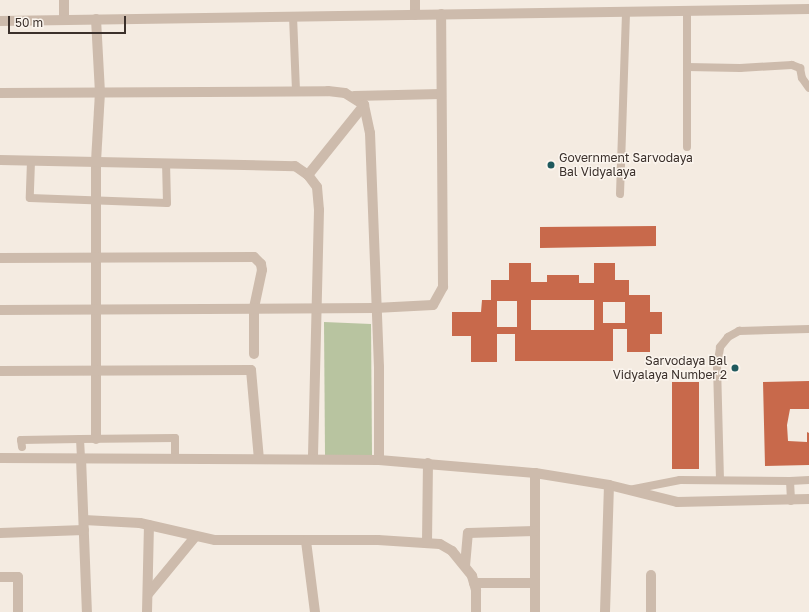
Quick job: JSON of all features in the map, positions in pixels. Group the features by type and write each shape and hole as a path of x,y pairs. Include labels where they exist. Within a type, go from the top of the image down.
{"street":[{"path":"64,0 64,20"},
{"path":"415,0 415,15"},
{"path":"0,21 441,14 626,14 686,11 809,9"},
{"path":"0,310 318,309 433,305 443,287 441,14"},
{"path":"96,19 100,92 96,162 96,439"},
{"path":"0,93 296,92 345,93 354,96 441,94"},
{"path":"354,96 364,105 370,133 375,308 379,367 379,460"},
{"path":"308,175 364,105"},
{"path":"0,160 295,166 308,175 317,187 319,210 318,309 313,459"},
{"path":"0,258 254,257 261,264 262,270 254,309 254,354"},
{"path":"0,371 251,370 259,459"},
{"path":"0,458 379,460 535,473 609,485 677,502 791,501 809,499"},
{"path":"81,458 87,612"},
{"path":"427,544 428,463"},
{"path":"535,473 535,612"},
{"path":"605,612 609,485"},
{"path":"0,532 84,525 149,525 195,537 216,540 378,540 440,544 452,551 465,566 474,583 476,612"},
{"path":"147,612 149,525"},
{"path":"465,566 468,533 535,531"},
{"path":"148,594 195,537"},
{"path":"306,541 315,612"},
{"path":"651,575 651,612"},
{"path":"0,577 18,577 18,612"},
{"path":"474,583 535,583"}],"lane":[{"path":"686,11 687,147"},
{"path":"620,194 626,14"},
{"path":"293,16 296,92"},
{"path":"687,67 740,68 792,65 800,68 802,78 809,88"},
{"path":"31,161 30,198 168,203 166,163"},
{"path":"720,480 716,367 720,347 728,337 739,330 809,329"},
{"path":"22,447 21,440 175,438 175,458"},
{"path":"80,439 81,458"},
{"path":"627,490 665,482 720,480 809,480"},
{"path":"790,481 791,501"}],"green space":[{"path":"324,322 371,324 372,455 325,455"}],"building":[{"path":"656,226 656,246 540,248 540,227"},
{"path":"509,263 531,263 531,282 547,282 547,275 579,275 579,283 594,283 594,263 615,263 615,280 629,280 629,295 650,295 650,312 662,312 662,334 650,334 650,352 627,352 627,329 613,329 613,361 515,361 515,334 497,334 497,362 471,362 471,336 452,336 452,312 481,312 482,300 491,300 491,280 509,280","holes":["531,300 594,300 594,330 531,330","497,301 517,301 517,327 497,327","603,302 625,302 625,323 603,323"]},
{"path":"809,381 809,409 790,409 787,425 788,441 807,442 807,432 809,433 809,465 765,466 763,382"},
{"path":"672,382 699,382 699,469 672,469"}],"place":[{"name":"Government Sarvodaya Bal Vidyalaya","path":"551,165"},
{"name":"Sarvodaya Bal Vidyalaya Number 2","path":"735,368"}]}
